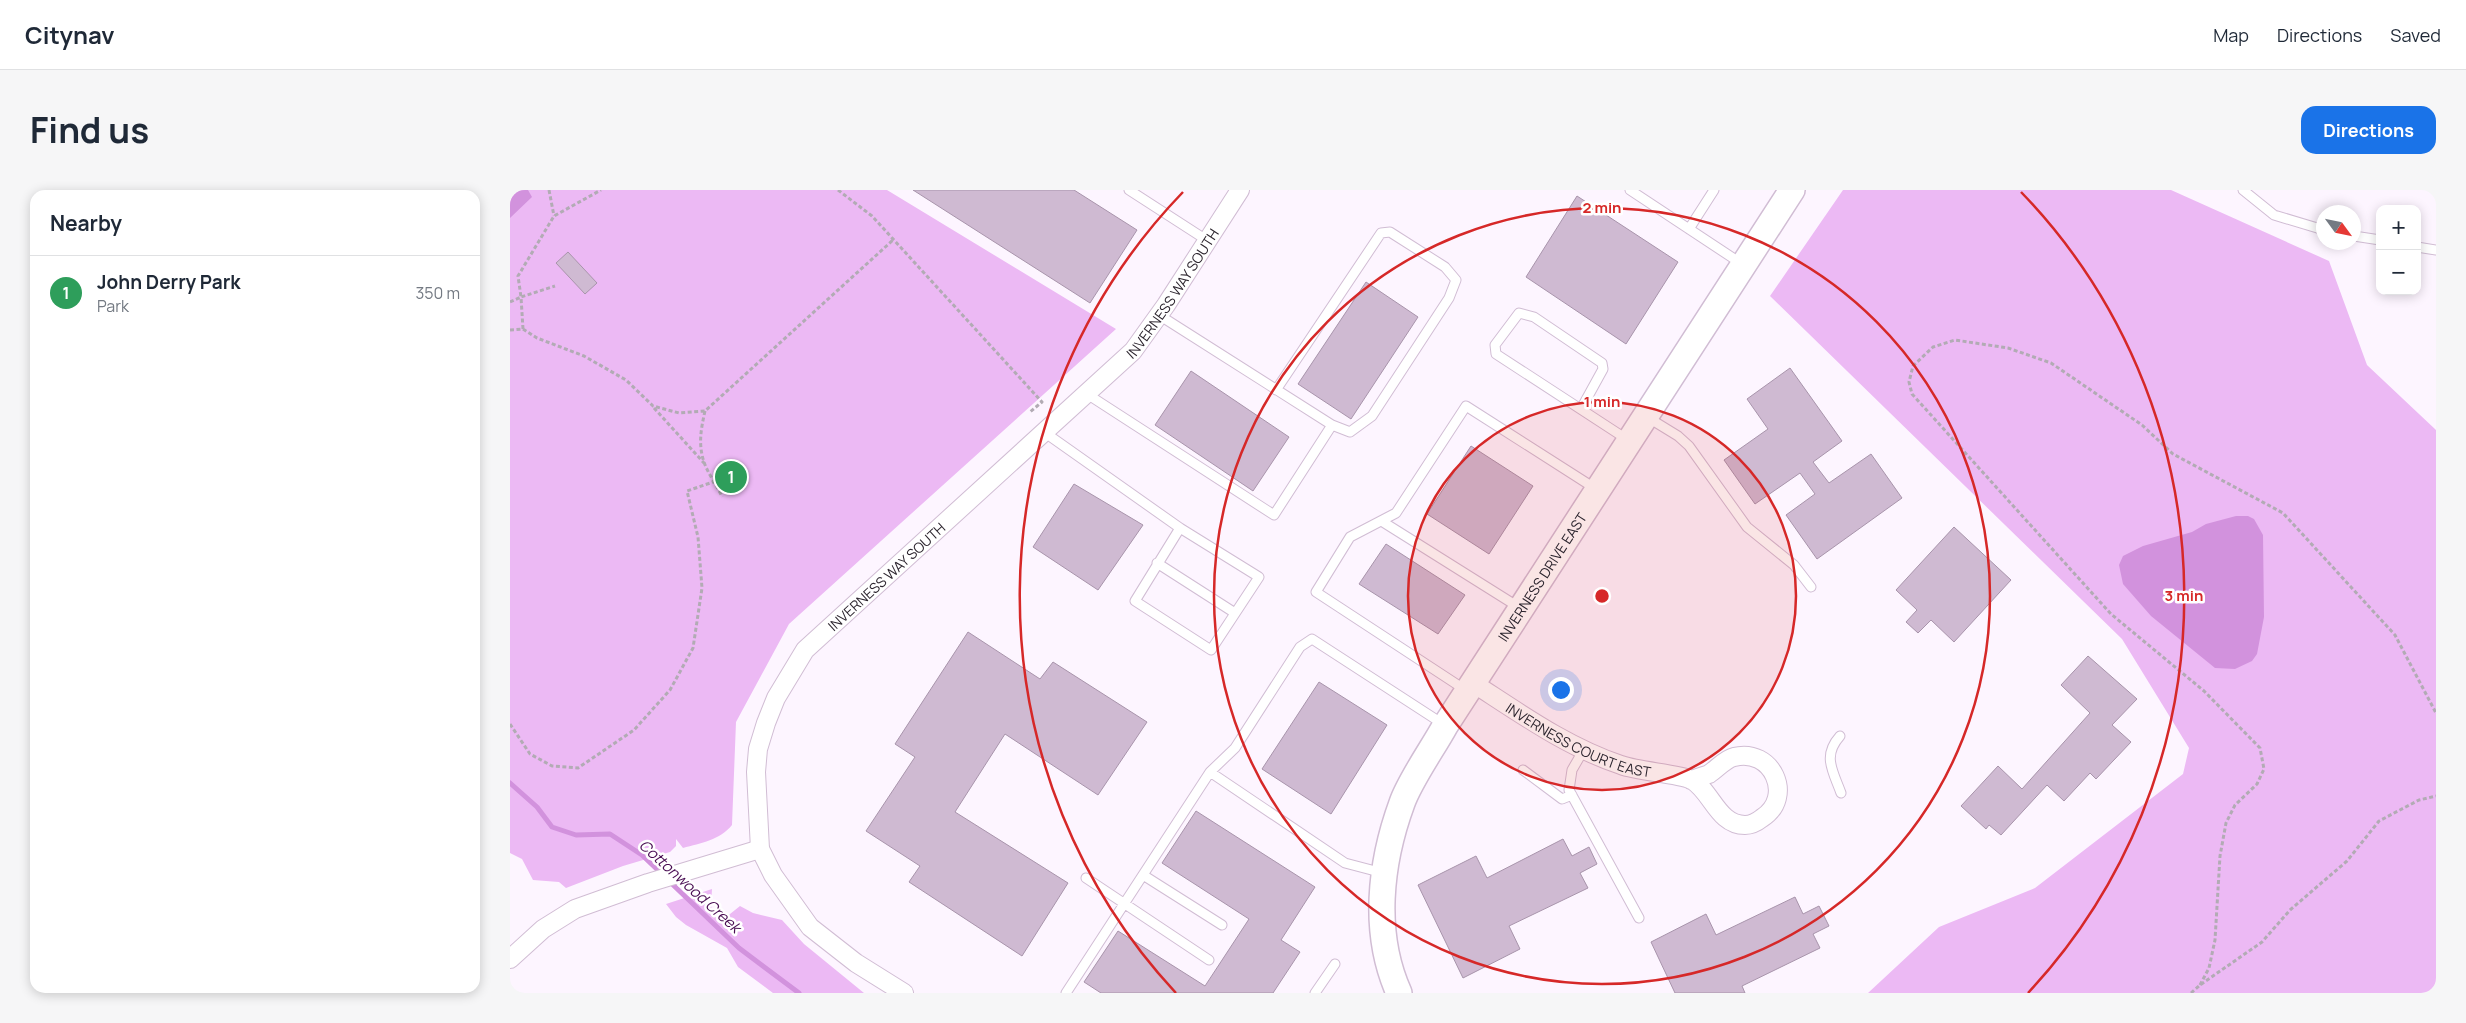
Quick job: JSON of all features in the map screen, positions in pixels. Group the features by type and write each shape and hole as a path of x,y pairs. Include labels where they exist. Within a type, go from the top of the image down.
{"main road":[{"name":"INVERNESS DRIVE EAST","path":"1399,993 1385,946 1381,905 1383,873 1402,801 1445,726 1628,440 1792,190"}],"street":[{"name":"INVERNESS WAY SOUTH","path":"904,993 856,963 810,927 773,874 760,849 756,772 758,749 776,698 805,650 1043,428 1087,394 1133,351 1159,315 1240,190"},
{"name":"INVERNESS COURT EAST","path":"1470,687 1583,751 1623,766 1691,780"},
{"path":"1733,757 1755,757 1770,766 1776,774 1778,799 1770,813 1754,824 1744,825 1726,818 1691,780 1709,774 1733,757"},
{"path":"510,959 532,937 564,915 586,904 760,849"}],"lane":[{"path":"1129,190 1208,241"},
{"path":"1630,190 1743,264"},
{"path":"1689,228 1714,190"},
{"path":"2243,190 2274,215 2316,228"},
{"path":"1159,315 1276,390 1332,425 1350,432 1372,416 1449,298 1456,280 1444,267 1390,232 1381,233 1276,390"},
{"path":"2361,237 2376,239"},
{"path":"2421,248 2436,250"},
{"path":"1581,409 1603,369 1602,364 1534,317 1519,313 1495,345 1496,354 1628,440"},
{"path":"1087,394 1274,515 1332,425"},
{"path":"1470,687 1316,592 1350,537 1373,524 1383,522 1396,513 1466,406 1597,490"},
{"path":"1645,415 1678,436 1689,446 1747,527 1794,565 1811,587"},
{"path":"1043,428 1180,528 1259,577 1211,650 1135,601 1180,528"},
{"path":"1383,522 1521,608"},
{"path":"1157,563 1235,614"},
{"path":"1066,993 1210,772 1234,748 1300,647 1312,639 1445,726"},
{"path":"1840,736 1831,747 1829,762 1841,793"},
{"path":"1583,751 1572,770 1569,790 1639,918"},
{"path":"1523,770 1562,799 1572,795"},
{"path":"1210,772 1345,863 1383,873"},
{"path":"1143,875 1222,925"},
{"path":"1086,878 1209,960"},
{"path":"1315,993 1335,964"}],"path":[{"path":"549,190 554,216"},
{"path":"523,329 518,276 554,216 601,190"},
{"path":"838,190 872,216 1042,402 1030,412"},
{"path":"704,463 699,439 705,411 893,240"},
{"path":"510,302 555,286"},
{"path":"510,330 523,329 537,338 584,356 626,380 679,433 704,463 716,481 722,497"},
{"path":"2200,985 2209,968 2215,940 2220,856 2226,823 2235,805 2257,784 2264,769 2260,748 2204,691 2104,606 1912,394 1909,382 1913,366 1934,347 1955,340 2008,348 2051,362 2142,426 2173,454 2283,513 2395,635 2436,713"},
{"path":"653,406 679,412 705,411"},
{"path":"510,724 530,754 552,766 578,768 634,730 670,690 693,648 702,588 698,537 686,491 716,481"},
{"path":"2191,993 2262,942 2290,910 2346,861 2379,821 2419,800 2436,796"}],"shaded area":[{"path":"510,190 887,190 1116,329 789,624 736,722 732,825 722,834 710,840 683,848 676,839 676,846 670,852 623,866 566,888 559,882 533,880 522,859 510,853"},
{"path":"510,190 528,190 532,197 510,218"},
{"path":"1843,190 2171,190 2329,261 2367,365 2436,430 2436,993 1868,993 1939,927 2035,888 2183,774 2189,748 2122,639 1770,296"},
{"path":"2236,516 2248,516 2254,519 2263,535 2264,617 2257,654 2252,661 2235,669 2215,668 2151,616 2123,584 2119,565 2123,556 2143,546 2192,532 2206,524"},
{"path":"712,889 711,906 714,917 725,918 740,906 753,913 782,920 804,944 864,993 773,993 738,967 727,948 686,925 676,917 666,904"}],"building":[{"path":"913,190 1074,190 1137,230 1090,303"},
{"path":"1577,196 1678,262 1626,344 1526,277"},
{"path":"568,252 597,283 585,294 556,263"},
{"path":"1366,282 1418,317 1351,419 1298,384"},
{"path":"1790,368 1842,441 1813,462 1829,483 1871,454 1902,498 1817,559 1786,515 1815,494 1800,473 1755,504 1724,460 1768,429 1747,399"},
{"path":"1191,371 1289,437 1253,491 1155,425"},
{"path":"1471,446 1533,486 1489,554 1427,514"},
{"path":"1074,484 1143,525 1098,590 1033,547"},
{"path":"1954,527 2011,580 1954,642 1931,620 1918,633 1906,622 1917,610 1896,590"},
{"path":"1386,544 1465,595 1438,634 1359,584"},
{"path":"968,632 1040,679 1053,662 1147,722 1098,795 1005,734 955,812 1068,883 1022,956 909,882 920,866 866,831 915,757 895,744"},
{"path":"2088,656 2137,699 2112,725 2131,742 2096,779 2090,773 2064,801 2047,785 2001,835 1989,825 1986,829 1961,806 1998,766 2022,789 2090,713 2061,685"},
{"path":"1319,682 1387,725 1331,814 1262,769"},
{"path":"1196,811 1315,887 1281,940 1300,952 1273,993 1101,993 1084,982 1118,931 1205,986 1249,919 1162,863"},
{"path":"1563,839 1572,856 1589,847 1597,864 1580,873 1588,888 1509,926 1520,949 1463,978 1418,885 1476,856 1487,878"},
{"path":"1795,897 1803,914 1819,906 1829,926 1813,934 1820,948 1742,986 1745,993 1675,993 1651,942 1706,914 1716,935"}],"waterway":[{"name":"Cottonwood Creek","path":"510,783 537,807 552,827 576,835 610,834 642,855 663,875"},
{"name":"Cottonwood Creek","path":"669,881 739,948 799,993"}],"place":[{"name":"John Derry Park","path":"731,477"}]}
